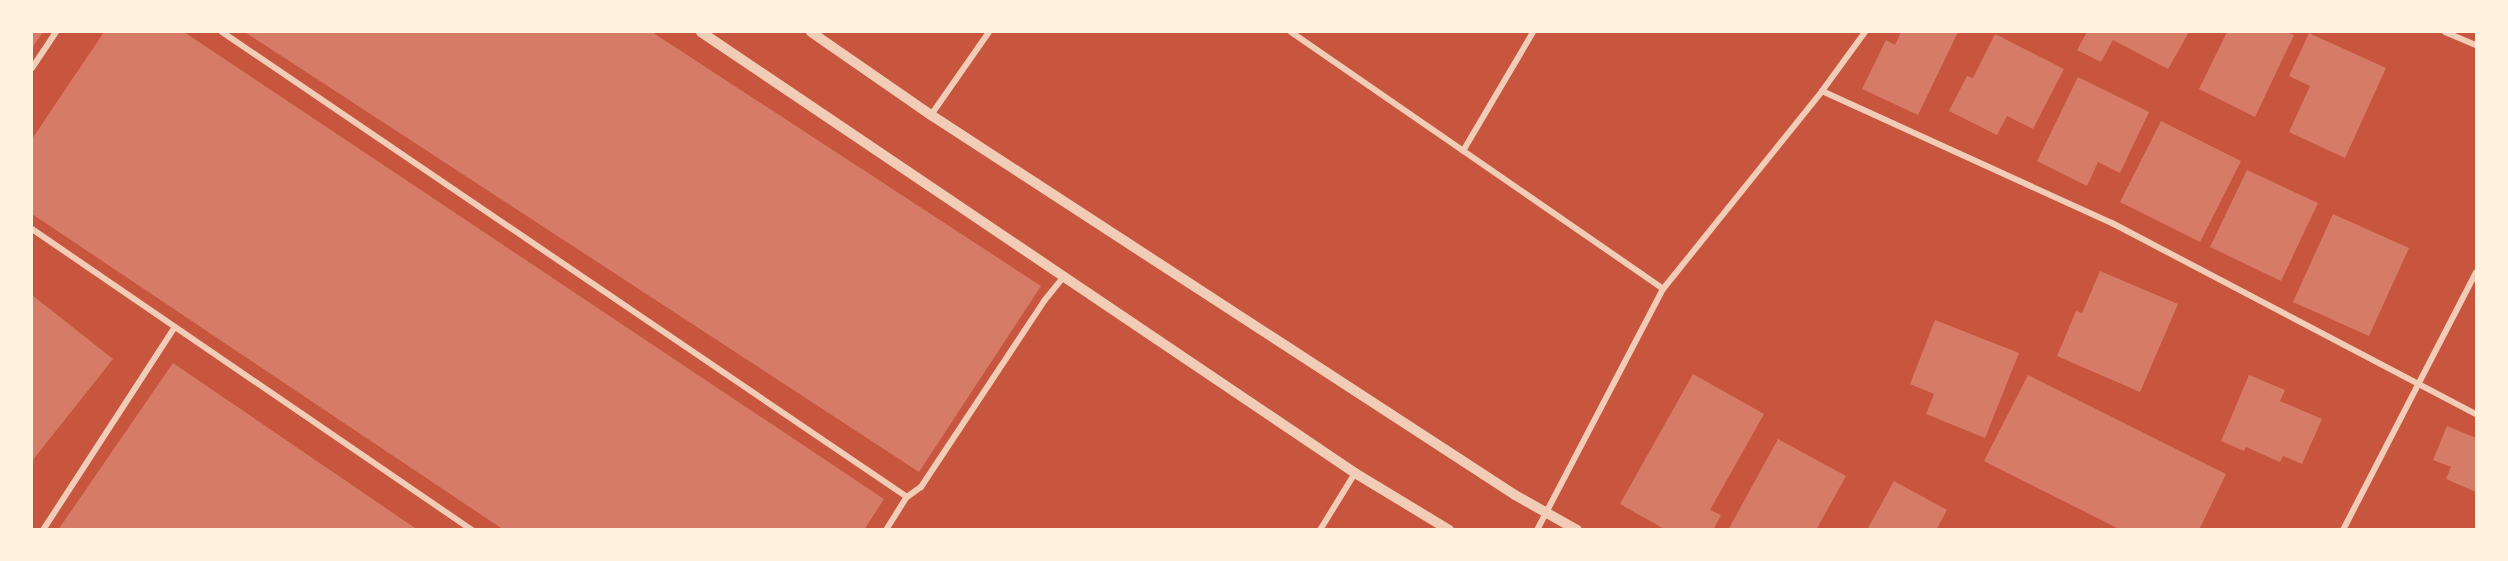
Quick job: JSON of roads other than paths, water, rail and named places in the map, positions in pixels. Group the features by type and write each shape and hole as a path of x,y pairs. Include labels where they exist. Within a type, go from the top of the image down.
{"street":[{"path":"32,68 56,32"},
{"path":"222,32 907,497"},
{"path":"701,32 1355,472 1449,530"},
{"path":"811,32 931,116 1515,495 1577,530"},
{"path":"931,116 989,32"},
{"path":"1291,32 1663,289"},
{"path":"1463,151 1533,32"},
{"path":"1537,530 1548,513 1663,289 1822,91 1865,32"},
{"path":"2445,32 2476,45"},
{"path":"1822,91 2112,223 2476,414"},
{"path":"32,229 472,530"},
{"path":"2343,530 2420,385 2476,272"},
{"path":"886,530 907,497 921,487 1044,300 1064,276"},
{"path":"43,530 174,328"},
{"path":"1320,530 1355,472"}]}
